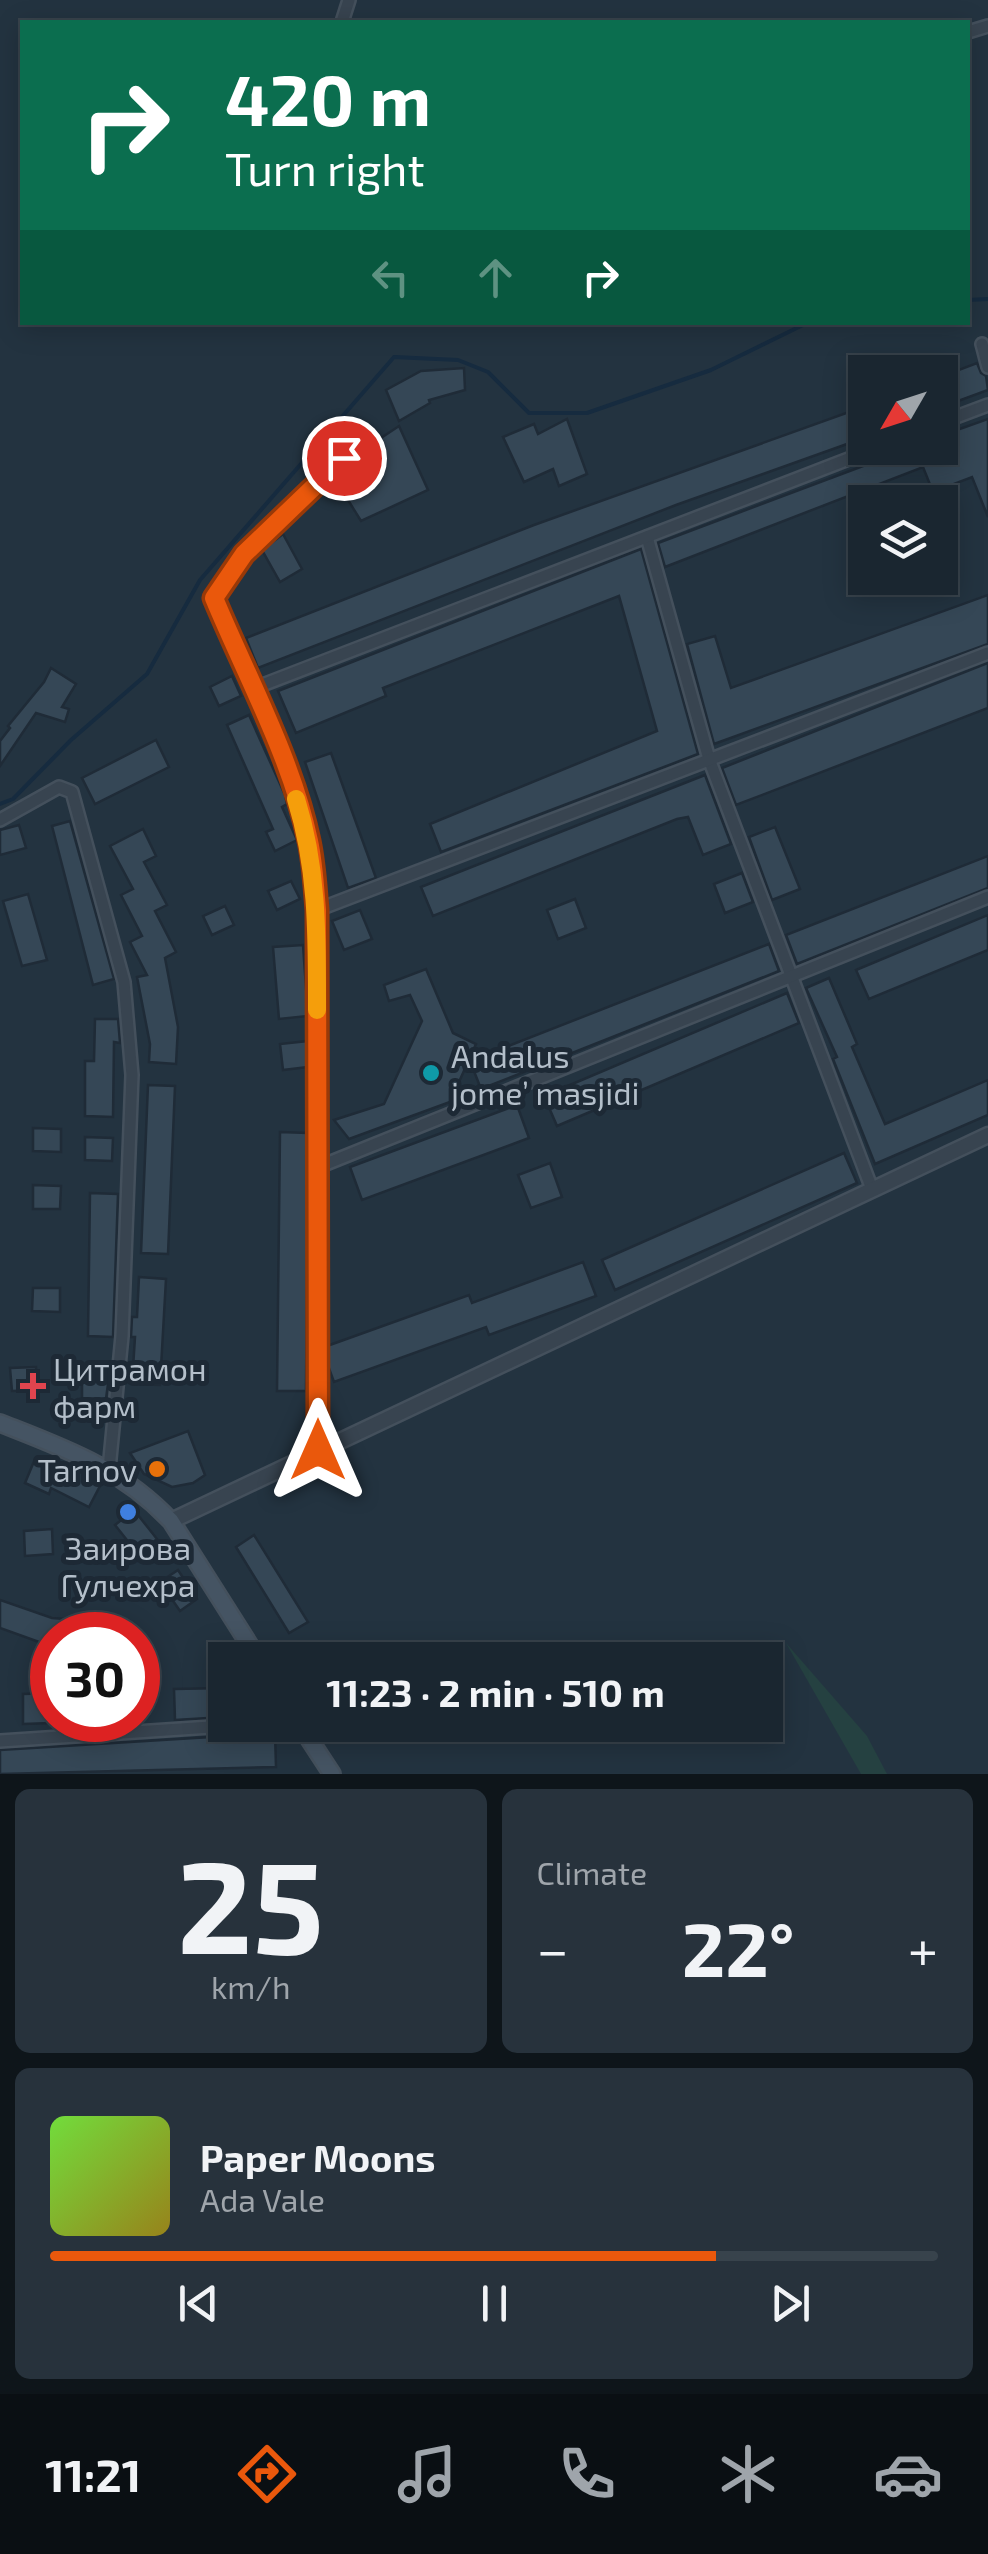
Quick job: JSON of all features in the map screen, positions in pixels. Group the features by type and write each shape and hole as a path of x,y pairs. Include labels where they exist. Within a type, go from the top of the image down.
{"main road":[{"path":"0,1422 109,1469 142,1493 171,1521 248,1642"},
{"path":"311,1742 332,1774"}],"street":[{"path":"982,344 988,367"},
{"path":"958,416 988,405"},
{"path":"318,1450 317,910 309,841 287,771 214,598 244,554 368,434"},
{"path":"252,689 848,459"},
{"path":"647,537 709,759 872,1190"},
{"path":"317,910 988,653"},
{"path":"0,820 58,787 72,792 124,982 131,1094 122,1336 109,1469"},
{"path":"316,1168 988,897"},
{"path":"171,1521 988,1135"},
{"path":"0,1741 208,1727"}],"green space":[{"path":"786,1643 867,1736 887,1774 861,1774"}],"building":[{"path":"977,363 986,376 988,390 958,401 958,370"},
{"path":"464,368 465,390 429,400 430,403 399,421 386,390 421,371"},
{"path":"848,412 848,444 676,505 258,668 246,638 534,525"},
{"path":"567,419 587,474 559,486 553,469 524,482 503,437 534,424 538,434"},
{"path":"988,419 988,517 972,477 951,485 930,485 923,467 877,485 848,485 848,496 665,567 658,543 866,465 958,465 958,430"},
{"path":"399,426 428,490 361,521 335,479 369,446"},
{"path":"283,534 302,569 280,582 262,550"},
{"path":"641,549 698,754 441,852 430,824 657,731 619,596 383,688 386,696 296,733 278,691"},
{"path":"988,595 988,644 714,744 687,644 715,636 731,688"},
{"path":"988,663 988,708 736,805 722,768"},
{"path":"51,668 76,684 62,707 69,709 65,722 36,713 0,766 0,741"},
{"path":"232,676 241,696 219,706 210,687"},
{"path":"249,715 285,795 287,804 282,807 297,840 275,851 266,832 273,829 227,725"},
{"path":"156,740 169,767 95,804 82,778"},
{"path":"331,753 376,878 348,888 305,762"},
{"path":"705,775 731,844 703,855 688,817 677,819 433,916 421,887"},
{"path":"70,821 114,979 93,985 52,826"},
{"path":"19,825 26,848 0,855 0,830"},
{"path":"775,827 800,889 772,900 749,837"},
{"path":"143,829 156,856 144,862 167,905 155,911 176,952 165,958 178,1027 176,1064 149,1062 150,1044 137,977 147,975 130,942 142,936 121,895 133,889 110,846"},
{"path":"988,856 988,888 797,964 786,935"},
{"path":"742,873 753,902 725,913 714,884"},
{"path":"291,881 300,899 277,910 268,891"},
{"path":"28,894 47,960 22,966 3,901"},
{"path":"575,899 586,928 558,939 547,910"},
{"path":"225,906 234,925 212,935 203,916"},
{"path":"360,910 372,939 344,950 332,921"},
{"path":"988,915 988,950 869,999 856,970"},
{"path":"769,944 779,971 481,1089 470,1061"},
{"path":"303,945 308,1016 279,1019 273,947"},
{"name":"Andalus jome’ masjidi","path":"426,969 453,1033 476,1044 450,1102 349,1139 334,1120 384,1104 422,1021 410,995 389,1001 384,985"},
{"path":"829,978 857,1044 852,1047 885,1124 988,1080 988,1115 875,1164 833,1059 837,1057 806,988"},
{"path":"787,993 799,1023 557,1126 544,1096"},
{"path":"95,1019 118,1019 120,1043 114,1042 113,1117 85,1116 85,1061 94,1061"},
{"path":"308,1041 308,1067 283,1070 280,1044"},
{"path":"148,1085 175,1086 168,1254 141,1253"},
{"path":"517,1105 529,1138 362,1200 350,1167"},
{"path":"33,1128 61,1129 61,1152 33,1151"},
{"path":"280,1132 308,1133 306,1391 277,1391"},
{"path":"85,1137 113,1138 112,1161 85,1160"},
{"path":"844,1153 857,1183 615,1290 602,1260"},
{"path":"550,1163 562,1197 531,1208 518,1175"},
{"path":"33,1185 61,1186 60,1209 33,1209"},
{"path":"90,1193 118,1194 113,1337 88,1336"},
{"path":"583,1262 596,1296 489,1335 486,1327 334,1382 327,1363 327,1346 469,1295 472,1303"},
{"path":"139,1277 166,1279 160,1385 132,1384 132,1317 137,1317"},
{"path":"33,1288 60,1288 60,1312 32,1311"},
{"path":"36,1367 37,1390 12,1391 10,1368"},
{"path":"82,1375 109,1376 106,1399 82,1398"},
{"path":"188,1431 205,1475 193,1483 172,1487 144,1474 130,1453"},
{"path":"35,1459 73,1476 76,1469 102,1482 89,1507 51,1488 49,1494 25,1483"},
{"path":"134,1510 157,1539 138,1554 115,1525"},
{"path":"52,1529 53,1554 25,1556 24,1531"},
{"path":"254,1535 308,1622 289,1633 236,1547"},
{"path":"178,1570 197,1599 180,1611 160,1582"},
{"path":"0,1600 35,1612 30,1612 30,1639 0,1628"},
{"path":"208,1688 208,1718 175,1720 174,1689"},
{"path":"23,1694 30,1694 30,1724 23,1724"},
{"path":"208,1737 208,1742 275,1742 276,1767 0,1774 0,1750"}],"waterway":[{"path":"970,300 988,299"},
{"path":"0,804 13,799 71,740 147,674 200,580 394,357 458,360 488,372 529,413 587,413 711,370 803,325"}],"slow traffic":[{"path":"296,799 309,841 317,910 317,1010"}],"place":[{"name":"Andalus jome’ masjidi","path":"431,1073"},
{"name":"Цитрамон фарм","path":"33,1386"},
{"name":"Tarnov","path":"157,1469"},
{"name":"Заирова Гулчехра","path":"128,1512"}],"route":[{"path":"318,1450 317,910 309,841 287,771 214,598 244,554 344,458"}]}
